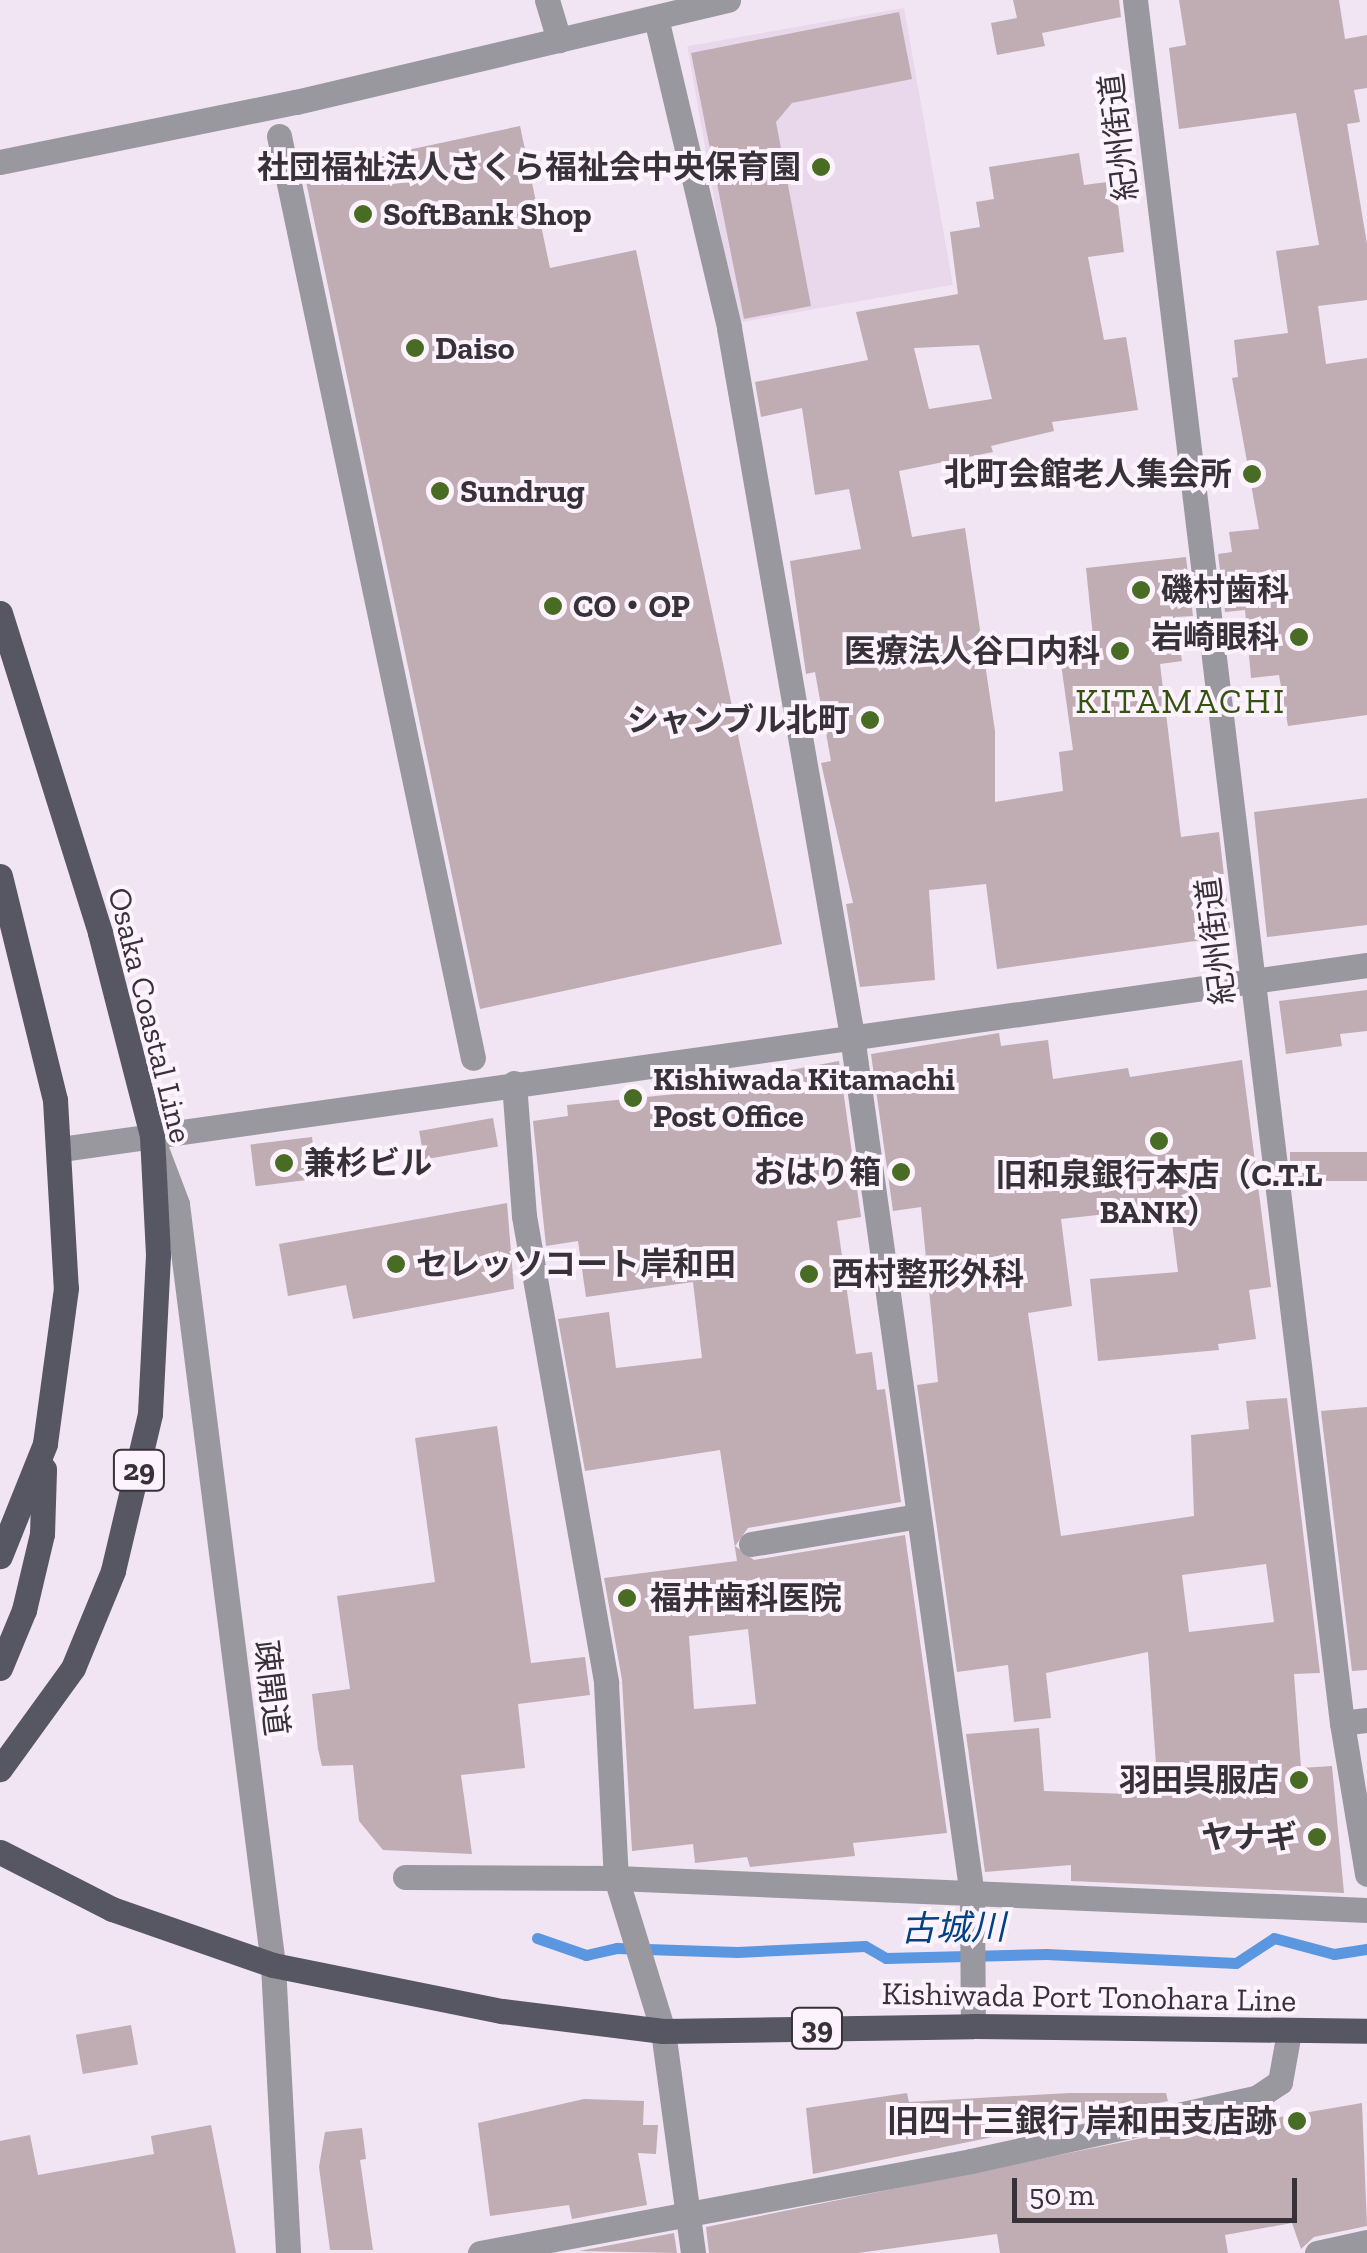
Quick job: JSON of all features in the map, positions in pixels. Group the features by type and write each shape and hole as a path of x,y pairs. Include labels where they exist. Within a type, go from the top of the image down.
{"main road":[{"name":"Osaka Coastal Line","path":"0,613 100,933 152,1136 158,1256 150,1414 134,1501 73,1668 0,1769"},
{"path":"0,876 61,1149 66,1288 45,1444 42,1534 24,1610 0,1668"},
{"path":"0,1556 45,1444"},
{"name":"Kishiwada Port Tonohara Line","path":"0,1852 112,1910 273,1965 502,2011 662,2031 974,2026 1367,2031"}],"street":[{"path":"547,0 559,40"},
{"path":"0,162 728,0"},
{"name":"紀州街道","path":"1135,0 1254,980 1354,1722 1367,1874"},
{"path":"656,18 729,328 852,1036 972,1896 974,2026"},
{"path":"279,136 473,1058"},
{"path":"61,1149 1367,965"},
{"path":"514,1083 524,1216 606,1683 616,1878 632,1930 638,1967 662,2031 693,2253"},
{"name":"疎開道","path":"152,1136 178,1211 273,1965 288,2253"},
{"path":"752,1544 918,1516"},
{"path":"405,1877 616,1878 1367,1910"},
{"path":"480,2253 971,2161 1256,2098 1280,2082 1289,2032"},
{"path":"1317,2253 1367,2242"}],"shaded area":[{"name":"社団福祉法人さくら福祉会中央保育園","path":"904,8 953,285 736,323 687,46"}],"building":[{"path":"1013,0 1119,0 1121,17 1042,33 1045,46 997,55 991,23 1017,18"},
{"path":"1179,0 1339,0 1345,39 1367,35 1367,88 1354,90 1360,122 1347,124 1367,244 1367,300 1318,306 1326,364 1367,358 1367,715 1288,726 1279,675 1251,678 1245,610 1225,612 1218,554 1232,552 1229,532 1259,529 1232,378 1238,377 1234,340 1288,333 1276,251 1319,245 1296,113 1179,129 1169,48 1186,45"},
{"name":"社団福祉法人さくら福祉会中央保育園","path":"899,12 912,79 792,103 776,122 811,306 744,319 691,53"},
{"name":"CO・OP","path":"520,126 550,268 636,250 782,944 480,1009 304,172"},
{"path":"1079,153 1084,185 1115,181 1124,252 1088,257 1104,340 1126,337 1138,410 1052,422 1054,431 991,446 993,452 899,471 912,537 965,528 995,731 995,802 1063,791 1059,752 1073,750 1058,642 1093,637 1086,568 1186,557 1193,616 1175,617 1182,661 1160,664 1181,837 1219,832 1231,936 997,969 986,884 929,890 935,980 860,987 846,904 853,903 821,763 831,761 815,672 806,674 790,561 861,549 849,489 815,495 802,408 761,417 755,382 868,360 856,312 958,294 950,232 980,227 976,202 994,199 989,167","holes":["979,345 992,399 929,409 914,348"]},
{"path":"1367,798 1367,925 1267,937 1254,812"},
{"path":"1367,990 1367,1031 1340,1034 1342,1046 1286,1054 1279,1001"},
{"path":"999,1033 1001,1046 1048,1040 1053,1079 1128,1068 1130,1077 1242,1060 1271,1287 1249,1290 1256,1339 1218,1344 1219,1350 1098,1361 1090,1279 1178,1272 1170,1207 1061,1219 1072,1306 1028,1313 1061,1536 1194,1516 1191,1435 1249,1429 1246,1401 1287,1398 1320,1673 1294,1674 1301,1768 1332,1766 1344,1893 1071,1881 1071,1865 985,1872 966,1734 1039,1728 1044,1791 1129,1794 1128,1780 1157,1779 1148,1652 1046,1673 1051,1718 1014,1722 1008,1665 957,1672 917,1385 938,1382 921,1207 893,1211 871,1054","holes":["1266,1564 1274,1622 1189,1632 1182,1575"]},
{"path":"839,1061 861,1217 837,1221 856,1354 872,1352 877,1390 885,1389 901,1502 748,1528 735,1546 754,1560 905,1535 947,1833 853,1843 855,1856 750,1867 747,1857 695,1863 693,1844 632,1851 622,1680 604,1578 737,1561 720,1450 585,1471 558,1319 609,1312 616,1368 702,1358 693,1282 586,1297 578,1241 546,1246 533,1121 568,1116 567,1105 793,1082 791,1070","holes":["748,1629 756,1704 694,1709 689,1636"]},
{"path":"493,1118 498,1147 424,1160 419,1131"},
{"name":"兼杉ビル","path":"312,1137 317,1179 256,1186 250,1145"},
{"path":"1290,1152 1367,1152 1367,1181 1290,1181"},
{"name":"セレッソコート岸和田","path":"507,1203 514,1289 353,1319 346,1285 288,1296 279,1244"},
{"path":"1367,1407 1367,1670 1352,1671 1321,1411"},
{"path":"497,1426 531,1663 585,1657 590,1695 518,1704 525,1768 461,1775 472,1854 383,1850 359,1821 353,1765 322,1766 318,1749 312,1694 350,1689 337,1596 435,1582 415,1438"},
{"path":"131,2025 138,2064 83,2074 76,2035"},
{"path":"907,2093 909,2102 1069,2093 1166,2093 1168,2101 813,2174 806,2108"},
{"path":"584,2099 644,2101 643,2125 658,2125 656,2154 638,2153 647,2205 572,2219 569,2205 490,2216 478,2123"},
{"path":"1362,2103 1367,2226 1314,2237 1301,2249 1292,2223 1225,2235 1228,2253 1000,2253 997,2234 858,2253 709,2253 706,2227 1256,2115 1257,2121"},
{"path":"211,2125 236,2253 0,2253 0,2141 30,2135 38,2175 154,2154 151,2136"},
{"path":"362,2128 366,2159 360,2160 373,2250 330,2250 319,2167 325,2132"},
{"path":"674,2233 677,2253 579,2251"}],"waterway":[{"name":"古城川","path":"537,1938 586,1955 617,1948 737,1952 865,1946 886,1958 1046,1954 1236,1963 1274,1938 1334,1954 1367,1949"}],"place":[{"name":"社団福祉法人さくら福祉会中央保育園","path":"821,167"},
{"name":"SoftBank Shop","path":"363,214"},
{"name":"Daiso","path":"415,348"},
{"name":"北町会館老人集会所","path":"1252,474"},
{"name":"Sundrug","path":"440,491"},
{"name":"磯村歯科","path":"1141,590"},
{"name":"CO・OP","path":"553,606"},
{"name":"岩崎眼科","path":"1299,637"},
{"name":"医療法人谷口内科","path":"1120,651"},
{"name":"シャンブル北町","path":"870,720"},
{"name":"Kishiwada Kitamachi Post Office","path":"633,1098"},
{"name":"旧和泉銀行本店（C.T.L BANK）","path":"1159,1141"},
{"name":"兼杉ビル","path":"284,1163"},
{"name":"おはり箱","path":"901,1172"},
{"name":"セレッソコート岸和田","path":"396,1264"},
{"name":"西村整形外科","path":"809,1274"},
{"name":"福井歯科医院","path":"627,1598"},
{"name":"羽田呉服店","path":"1299,1780"},
{"name":"ヤナギ","path":"1317,1837"},
{"name":"旧四十三銀行 岸和田支店跡","path":"1297,2121"}],"district":[{"name":"KITAMACHI","path":"1181,701"}]}
